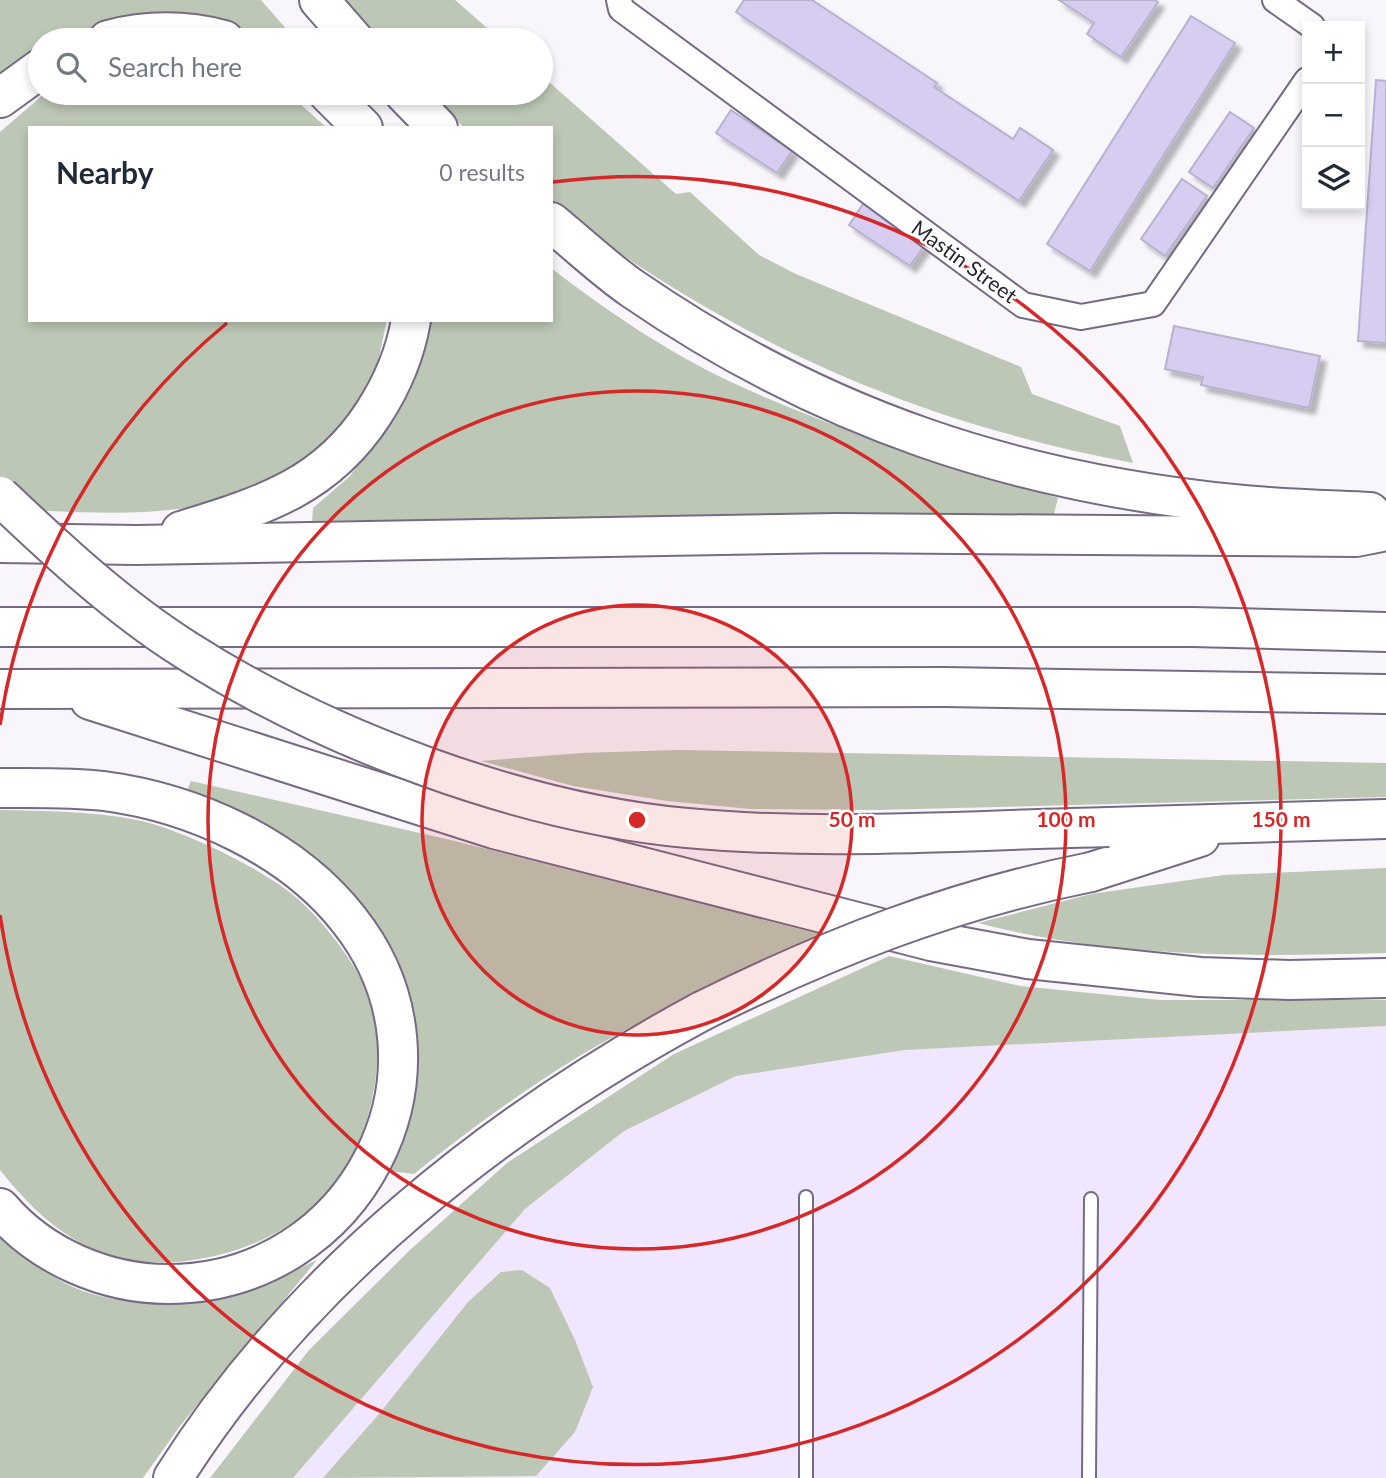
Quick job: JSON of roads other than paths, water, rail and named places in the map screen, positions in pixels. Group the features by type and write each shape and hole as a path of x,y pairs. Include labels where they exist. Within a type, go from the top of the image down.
{"highway":[{"path":"319,0 344,28"},
{"path":"0,98 28,78"},
{"path":"340,105 361,126"},
{"path":"416,105 436,126"},
{"path":"553,224 631,287 718,344 817,397 907,434 995,461 1145,492 1244,505 1386,513"},
{"path":"136,545 251,509 316,477 341,456 385,397 400,365 411,322"},
{"path":"0,496 75,566 185,650 318,722 411,761 512,793 606,815 684,828 782,834 1386,819"},
{"path":"0,543 136,545 811,533 1356,537 1386,531"},
{"path":"0,627 1193,627 1386,632"},
{"path":"0,689 946,687 1386,694"},
{"path":"54,689 494,829 931,941 1028,959 1200,977 1289,980 1386,978"},
{"path":"0,788 103,791 147,800 244,835 288,863 349,920 373,956 394,1017 397,1050 397,1085 378,1153 334,1217 302,1243 271,1262 235,1275 192,1284 150,1284 109,1277 75,1263 41,1244 15,1225 0,1208"},
{"path":"173,1478 271,1349 350,1265 409,1212 515,1126 572,1087 702,1011 792,967 864,936 944,908 1032,884 1091,872 1242,823"}],"street":[{"name":"Mastin Street","path":"619,0 621,9 1023,305 1081,317 1153,304 1304,84"},
{"path":"1275,0 1305,21"}],"lane":[{"path":"806,1197 806,1478"},
{"path":"1089,1478 1091,1199"}]}
